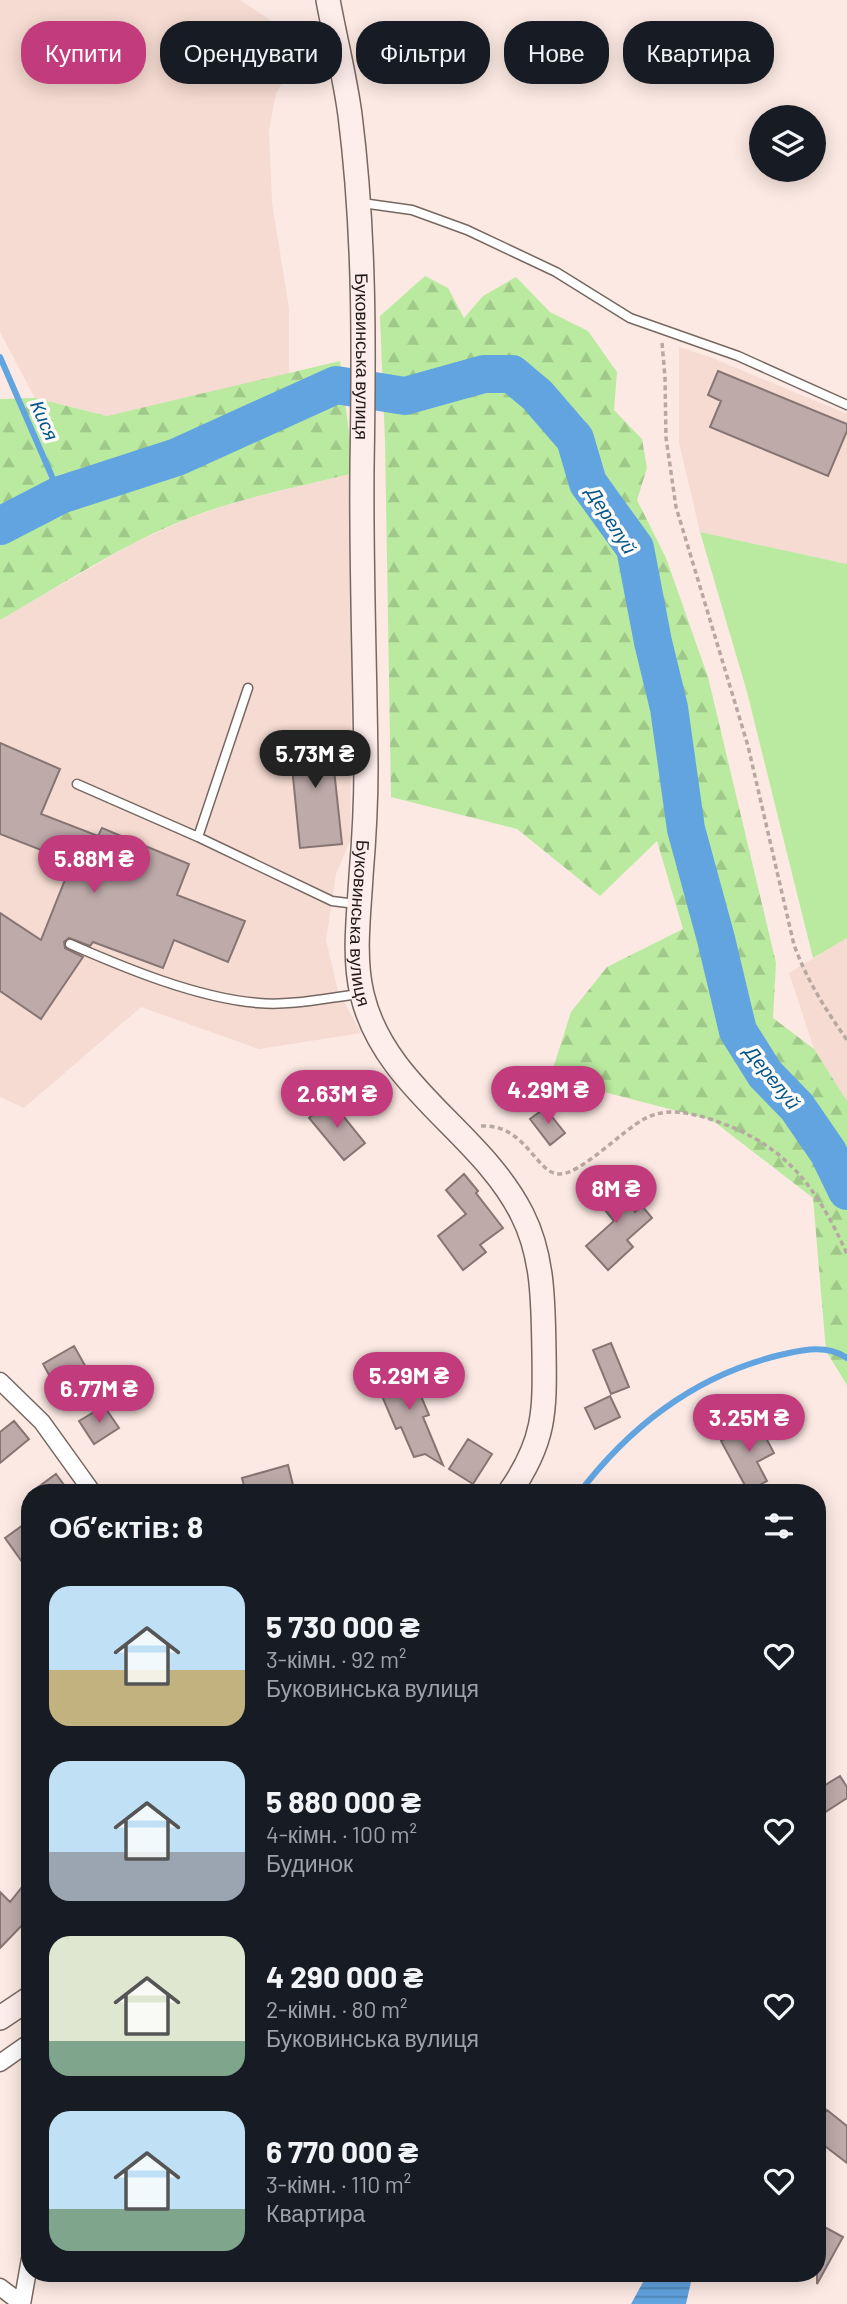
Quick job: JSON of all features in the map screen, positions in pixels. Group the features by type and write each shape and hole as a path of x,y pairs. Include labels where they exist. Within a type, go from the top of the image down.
{"street":[{"name":"Буковинська вулиця","path":"327,0 350,112 359,203 365,369 362,469 366,780 358,947 362,994 373,1023 414,1088 510,1193 522,1213 538,1258 543,1302 545,1383 542,1422 534,1451 514,1484"},
{"path":"0,1381 41,1422 86,1484"},
{"path":"0,2018 21,2004"},
{"path":"0,2063 21,2048"},
{"path":"0,2287 21,2304 25,2282"}],"lane":[{"path":"359,203 412,210 467,230 556,272 630,318 738,356 847,405"},
{"path":"198,838 248,688"},
{"path":"77,784 332,901 359,904"},
{"path":"70,944 161,980 225,998 273,1003 362,994"}],"path":[{"path":"661,331 666,438 677,507 748,746 794,944 818,998 847,1040"},
{"path":"453,1128 486,1126 508,1131 525,1144 545,1168 561,1175 579,1167 632,1126 651,1115 670,1112 713,1120 753,1136 787,1160 817,1197 847,1254"}],"shaded area":[{"path":"0,0 240,0 272,21 160,21 160,84 282,84 276,93 269,131 272,203 289,308 289,375 107,416 35,398 0,332"},
{"path":"679,347 710,357 847,414 847,564 700,532 679,442"},
{"path":"354,473 350,841 336,874 326,940 338,991 361,1033 259,1049 141,1007 24,1108 0,1097 0,620 134,543 189,518 243,500"},
{"path":"847,938 847,1101 814,1049 789,973"}],"green space":[{"path":"425,276 448,288 464,318 483,296 516,277 550,312 588,331 617,372 614,410 642,439 647,468 637,500 666,558 708,677 776,963 773,1018 814,1049 847,1101 847,1385 826,1351 813,1198 712,1120 550,1078 571,1012 607,967 683,929 657,841 600,896 517,829 391,797 385,442 380,316"},
{"path":"340,361 354,473 250,498 164,528 116,552 0,620 0,399 35,398 107,416"},
{"path":"700,532 847,564 847,938 813,958 747,692"}],"water":[{"path":"643,2282 691,2282 686,2304 631,2304"}],"building":[{"path":"718,371 847,424 847,431 828,476 710,427 721,401 708,395"},
{"path":"330,732 342,844 300,848 289,736"},
{"path":"0,743 60,769 41,814 98,836 102,828 189,864 177,895 245,921 228,962 174,940 163,968 93,942 90,946 69,938 64,942 65,948 83,957 41,1019 0,991 0,913 41,940 72,862 0,834"},
{"path":"331,1101 365,1143 344,1160 309,1118"},
{"path":"545,1108 565,1133 550,1145 530,1119"},
{"path":"464,1174 503,1228 480,1245 486,1252 463,1270 438,1236 466,1214 446,1190"},
{"path":"607,1178 635,1212 642,1206 652,1218 627,1240 633,1247 608,1270 586,1246 614,1221 590,1192"},
{"path":"611,1343 629,1387 611,1394 593,1350"},
{"path":"74,1346 87,1369 55,1386 43,1364"},
{"path":"409,1368 429,1415 423,1417 443,1465 425,1454 414,1457 401,1427 396,1429 376,1382"},
{"path":"610,1396 620,1417 595,1429 585,1408"},
{"path":"104,1406 119,1428 94,1444 79,1421"},
{"path":"14,1421 29,1439 0,1463 0,1432"},
{"path":"757,1421 774,1453 757,1462 767,1481 761,1484 744,1484 721,1441"},
{"path":"468,1439 492,1454 473,1484 449,1469"},
{"path":"288,1465 293,1484 244,1484 242,1478"},
{"path":"56,1474 63,1484 42,1484"},
{"path":"21,1526 21,1560 5,1538"},
{"path":"840,1776 847,1787 847,1798 826,1812 826,1785"},
{"path":"21,1888 21,1926 0,1948 0,1892 10,1902"},
{"path":"826,2111 847,2126 847,2163 826,2147"},
{"path":"826,2228 843,2237 826,2268"}],"waterway":[{"name":"Кися","path":"0,357 60,495"},
{"name":"Дерелуй","path":"0,526 60,495 177,457 336,385 405,396 484,374 512,374 537,395 575,439 588,483 635,548 669,708 686,829 738,1031 765,1074 797,1107 828,1152 847,1191"},
{"path":"586,1484 643,1425 693,1390 721,1376 750,1364 806,1350 831,1351 847,1358"}]}
